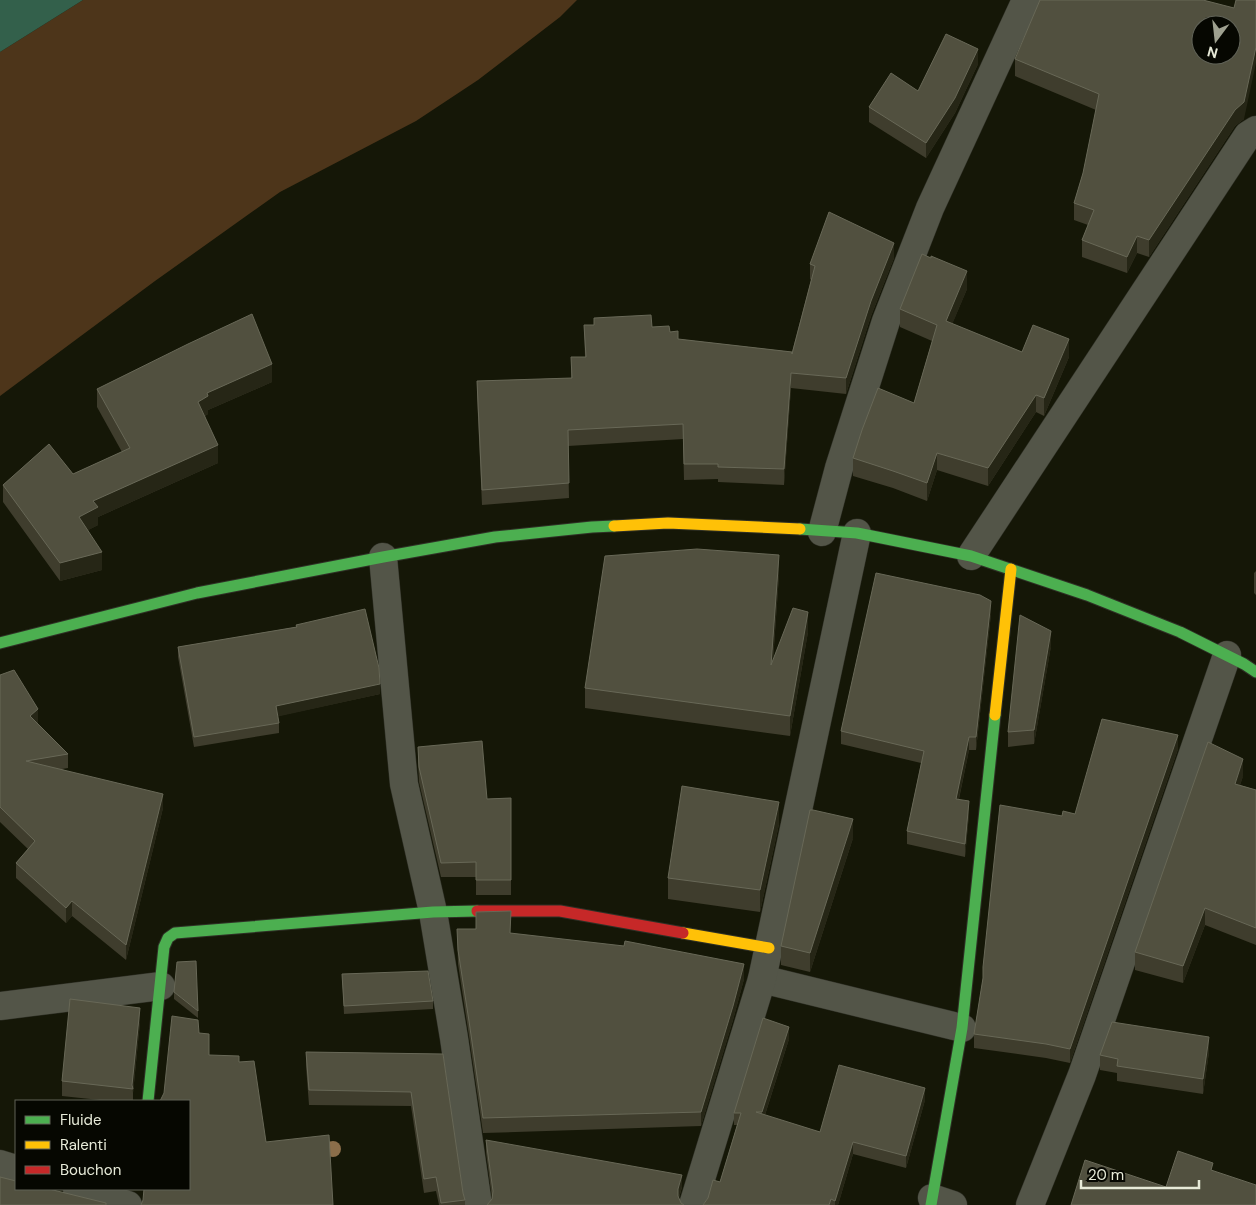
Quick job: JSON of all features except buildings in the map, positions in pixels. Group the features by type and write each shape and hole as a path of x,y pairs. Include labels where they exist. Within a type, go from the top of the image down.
{"street":[{"path":"822,532 839,468 886,321 930,208 1026,0"},
{"path":"971,556 1248,135 1256,130"},
{"path":"0,643 197,594 495,537 592,527 668,524 745,526 857,533 971,556 1087,595 1180,632 1256,672"},
{"path":"693,1205 762,979 857,533"},
{"path":"383,557 404,784 433,912 454,1038 478,1205"},
{"path":"939,1203 962,1028 1011,569"},
{"path":"1030,1205 1082,1075 1226,655"},
{"path":"148,1100 164,947 168,938 175,933 433,912 496,910 560,911 769,948"},
{"path":"762,979 962,1028"},
{"path":"0,1006 161,986"},
{"path":"0,1164 15,1169"},
{"path":"80,1190 128,1205"},
{"path":"137,1205 139,1190"}],"shaded area":[{"path":"0,0 83,0 0,52"},
{"path":"83,0 577,0 560,17 478,80 416,121 280,192 155,281 0,396 0,52"}],"traffic: fast":[{"path":"0,643 197,593 383,557 495,537 614,526"},
{"path":"800,529 857,533 971,556 1087,595 1180,632 1256,672"},
{"path":"931,1205 962,1028 995,715"},
{"path":"148,1100 164,947 168,938 175,933 433,912 477,911"}],"traffic: slow":[{"path":"614,526 668,523 800,529"},
{"path":"995,715 1011,569"},
{"path":"683,933 769,948"}],"traffic: jam":[{"path":"477,911 560,911 683,933"}]}
